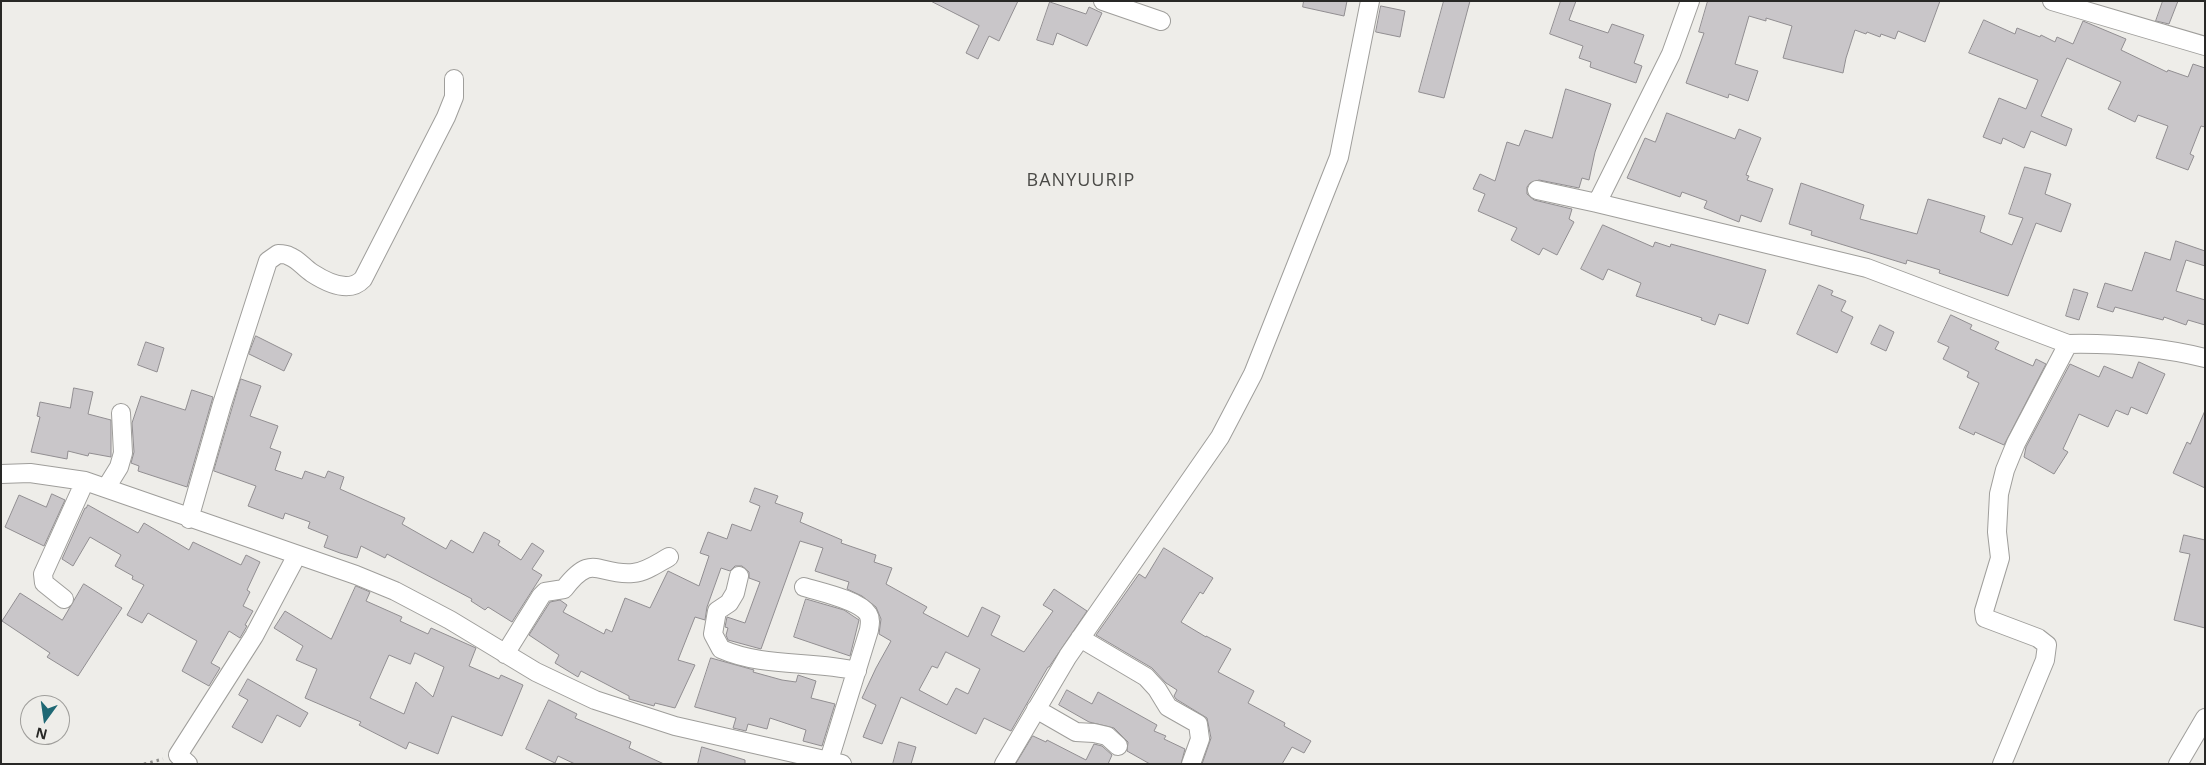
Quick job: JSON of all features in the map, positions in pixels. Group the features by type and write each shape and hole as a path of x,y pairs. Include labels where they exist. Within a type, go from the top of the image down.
{"street":[{"path":"1103,1 1161,21"},
{"path":"1004,764 1080,638 1220,437 1253,374 1340,158 1370,1"},
{"path":"1597,202 1670,54 1690,1"},
{"path":"2052,1 2205,46"},
{"path":"189,519 222,404 268,261 278,254 285,254 292,256 311,273 339,285 345,287 358,284 363,279 446,117 454,96 454,80"},
{"path":"1537,190 1597,202 1868,268 2068,344 2096,343 2152,346 2205,358"},
{"path":"2002,764 2045,660 2047,645 2038,638 1985,618 1984,612 2000,558 1997,532 2000,494 2005,470 2016,443 2068,344"},
{"path":"106,488 119,467 123,453 121,413"},
{"path":"1,474 30,474 85,481 106,488 189,519 298,555 394,591 450,620 536,672 595,700 633,714 675,726 825,761 857,671 869,630 870,619 868,614 855,604 804,587"},
{"path":"64,598 44,583 43,574 85,481"},
{"path":"188,764 178,755 254,636 298,555"},
{"path":"506,654 541,596 550,590 558,592 564,589 576,573 589,568 621,573 639,572 669,557"},
{"path":"740,576 735,593 729,603 717,611 713,634 721,650 760,661 820,664 857,671"},
{"path":"1080,638 1146,677 1158,688 1168,707 1198,724 1200,739 1191,764"},
{"path":"1036,709 1072,730 1107,736 1118,746"},
{"path":"2178,764 2205,718"}],"building":[{"path":"931,1 1018,1 999,41 989,36 978,59 966,53 979,26"},
{"path":"1304,1 1347,1 1344,16 1303,7"},
{"path":"1444,1 1470,1 1444,98 1419,92"},
{"path":"1561,1 1576,1 1569,20 1608,33 1612,24 1644,35 1634,63 1642,66 1636,83 1590,67 1591,62 1579,58 1583,46 1550,34"},
{"path":"1708,1 1940,1 1925,42 1898,31 1895,39 1881,34 1880,37 1855,30 1843,73 1783,58 1792,26 1766,18 1766,21 1749,16 1735,64 1758,71 1748,101 1729,94 1728,98 1686,83 1704,33 1699,32"},
{"path":"2163,1 2178,1 2169,24 2156,21"},
{"path":"1050,2 1086,14 1089,7 1102,13 1087,46 1057,33 1053,45 1037,40"},
{"path":"1381,6 1405,11 1400,37 1376,32"},
{"path":"1984,20 2015,34 2017,28 2040,37 2041,35 2055,42 2057,37 2073,44 2083,21 2126,39 2121,50 2167,72 2168,70 2188,77 2193,64 2205,68 2205,127 2201,126 2190,154 2194,156 2188,170 2156,158 2168,126 2138,115 2135,122 2108,109 2121,82 2067,58 2041,116 2072,129 2066,146 2031,131 2024,148 2003,138 2001,144 1983,137 1999,98 2026,109 2038,80 1969,53"},
{"path":"1566,89 1611,104 1595,152 1589,180 1582,178 1579,188 1539,180 1530,183 1527,187 1527,194 1534,200 1572,209 1569,219 1574,222 1557,255 1543,248 1539,255 1511,240 1517,228 1478,211 1485,194 1473,189 1480,174 1495,181 1507,142 1519,146 1525,130 1552,138"},
{"path":"1667,113 1735,139 1739,129 1761,138 1746,175 1749,176 1747,180 1773,189 1761,222 1741,215 1739,222 1704,208 1707,201 1682,192 1680,197 1627,178 1645,138 1655,142"},
{"path":"2025,167 2051,174 2045,194 2071,204 2061,232 2036,223 2008,296 1939,273 1940,270 1907,260 1906,264 1811,235 1812,231 1789,224 1801,183 1864,205 1860,219 1917,234 1928,199 1952,206 1985,216 1980,232 2012,245 2023,218 2009,214"},
{"path":"1603,225 1653,247 1655,242 1670,247 1671,244 1766,270 1748,324 1719,314 1715,325 1701,320 1702,318 1636,296 1641,283 1608,269 1603,280 1581,269"},
{"path":"2176,241 2205,251 2205,266 2186,260 2176,291 2205,300 2205,325 2188,320 2186,325 2164,317 2163,320 2115,307 2113,312 2097,307 2105,283 2132,291 2145,252 2170,260"},
{"path":"1819,285 1833,291 1831,295 1846,301 1841,311 1853,317 1837,353 1797,334"},
{"path":"2074,289 2088,293 2079,320 2066,316"},
{"path":"1951,315 1972,325 1970,329 1999,342 1995,349 2033,366 2036,359 2046,364 2004,445 1975,432 1974,435 1959,428 1979,383 1967,377 1969,372 1943,359 1949,347 1938,342"},
{"path":"1880,325 1894,332 1886,351 1871,344"},
{"path":"256,336 292,354 284,371 249,354"},
{"path":"146,342 164,348 157,372 138,365"},
{"path":"2139,362 2165,374 2147,414 2131,407 2128,415 2116,410 2108,427 2079,414 2063,449 2068,452 2054,474 2024,457 2026,447 2070,364 2099,377 2104,366 2132,378"},
{"path":"241,379 261,386 250,416 278,426 270,448 281,452 275,470 302,479 305,471 325,478 328,471 344,477 340,489 405,518 402,524 446,549 451,540 473,553 484,532 500,541 498,545 521,560 532,543 544,551 532,569 542,575 512,622 488,607 485,610 471,601 472,599 387,554 385,558 361,546 357,558 340,553 324,547 328,536 308,528 310,522 285,513 283,519 248,506 256,486 214,471"},
{"path":"74,388 93,392 88,414 111,420 111,457 89,453 88,456 68,451 67,459 31,452 40,417 37,416 40,402 70,408"},
{"path":"192,390 213,397 187,487 138,471 139,466 131,463 134,452 132,423 141,396 185,410"},
{"path":"2205,411 2205,488 2173,473 2187,442 2190,444"},
{"path":"755,488 778,496 775,503 803,513 800,522 842,540 841,543 876,555 874,562 892,568 886,584 927,607 923,613 968,637 982,607 1000,616 991,635 1024,652 1053,611 1043,605 1054,589 1087,611 1048,667 1011,731 984,718 976,734 901,697 882,744 863,737 876,705 862,698 891,641 879,634 881,619 876,607 862,596 847,589 849,582 815,571 823,548 800,541 761,649 728,640 726,635 728,628 725,627 727,617 745,623 760,582 749,578 749,572 742,566 735,566 730,571 721,568 707,607 705,620 695,617 678,660 695,665 675,708 655,703 654,706 629,699 629,696 581,671 578,677 555,663 559,655 529,635 550,602 560,600 567,605 563,612 604,634 606,629 612,632 625,598 650,608 668,571 699,586 709,556 700,553 708,532 727,539 732,524 751,531 760,506 750,502","holes":["946,652 980,669 968,694 956,688 947,705 919,690 932,666 937,668"]},
{"path":"52,494 65,500 44,546 5,527 19,495 46,507"},
{"path":"88,505 138,533 144,523 189,550 193,542 241,565 246,555 260,562 247,590 250,592 243,606 253,611 245,625 247,626 240,638 229,631 211,663 220,668 209,686 182,671 197,641 148,613 142,623 127,615 144,585 132,579 133,576 115,566 121,555 90,537 73,566 62,559"},
{"path":"2184,535 2205,540 2205,628 2174,620 2190,554 2180,552"},
{"path":"1164,548 1213,578 1203,594 1200,592 1181,622 1231,649 1218,672 1254,691 1248,703 1285,723 1284,726 1311,741 1304,753 1292,747 1282,764 1202,764 1211,738 1207,718 1176,699 1174,696 1177,690 1166,683 1152,668 1096,635 1139,574 1145,578"},
{"path":"84,584 122,608 78,676 47,657 50,653 2,621 20,593 62,620"},
{"path":"356,586 370,592 366,601 402,617 400,621 428,634 431,628 476,648 469,666 499,679 501,675 523,685 502,736 452,716 438,754 409,742 406,749 359,725 361,722 305,698 317,669 296,660 303,646 274,628 285,611 331,639","holes":["415,653 444,667 433,697 416,682 404,714 370,698 389,655 410,664"]},
{"path":"806,599 844,610 859,620 850,656 794,637"},
{"path":"711,658 782,680 796,682 798,675 816,681 811,698 835,704 822,746 803,741 806,730 770,718 767,729 748,724 746,731 733,728 736,718 695,707"},
{"path":"248,679 308,713 300,727 277,715 262,743 232,727 248,700 239,695"},
{"path":"1067,690 1092,704 1098,692 1157,725 1154,731 1166,736 1164,739 1185,749 1181,764 1150,764 1127,751 1128,742 1114,728 1089,722 1059,705"},
{"path":"549,700 577,714 575,718 631,742 629,748 664,764 575,764 558,756 555,763 526,749"},
{"path":"1033,736 1046,742 1047,740 1086,760 1094,744 1102,746 1112,755 1108,764 1016,764"},
{"path":"899,742 916,747 911,764 893,764"},
{"path":"702,747 745,760 745,764 698,764"}],"district":[{"name":"BANYUURIP","path":"1081,181"}]}
